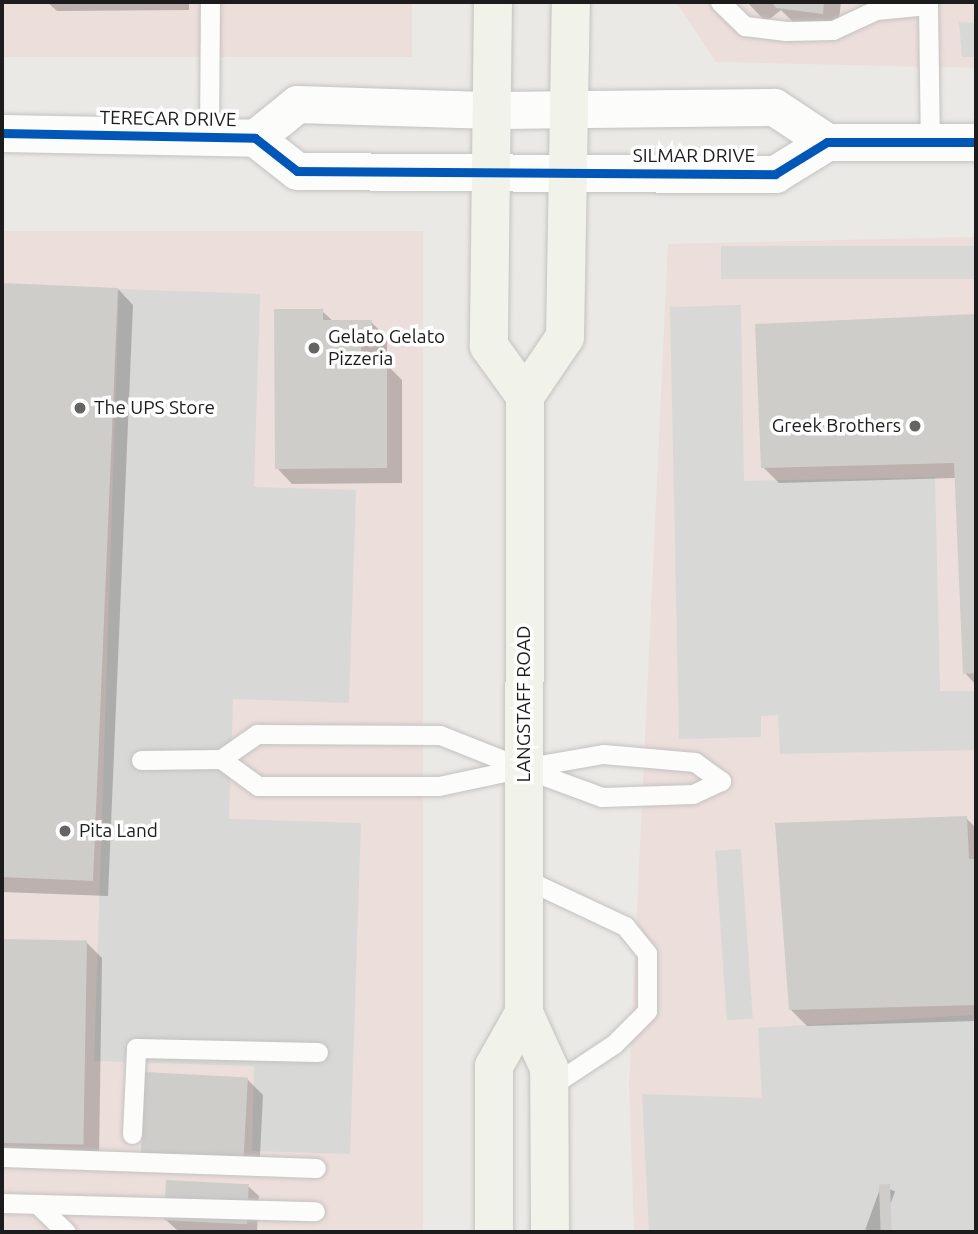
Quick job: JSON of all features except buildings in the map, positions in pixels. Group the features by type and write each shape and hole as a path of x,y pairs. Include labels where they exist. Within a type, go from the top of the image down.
{"main road":[{"path":"493,2 489,346 525,396 565,337 571,2"},
{"name":"LANGSTAFF ROAD","path":"525,396 524,1013 549,1068 550,1232"},
{"name":"LANGSTAFF ROAD","path":"494,1232 494,1066 524,1013"}],"street":[{"name":"TERECAR DRIVE","path":"255,138 297,104 492,110 570,109"},
{"path":"570,109 774,107 827,142 976,142"},
{"name":"TERECAR DRIVE","path":"2,133 255,138 297,171 570,173"},
{"name":"SILMAR DRIVE","path":"570,173 775,173 827,142"}],"lane":[{"path":"209,137 210,2"},
{"path":"720,2 745,26 786,31 833,30 872,6 928,5 930,142"},
{"path":"141,760 221,759 257,734 440,735 523,768 602,797 693,794 721,781 695,762 603,754 523,768 439,786 258,786 221,759"},
{"path":"523,878 625,926 648,953 647,1010 614,1044 549,1087"},
{"path":"132,1134 136,1048 318,1052"},
{"path":"2,1157 316,1168"},
{"path":"2,1203 315,1211"},
{"path":"37,1204 66,1232"}],"shaded area":[{"path":"2,2 412,2 412,57 2,57"},
{"path":"676,2 976,2 976,68 716,62"},
{"path":"959,22 976,23 976,57 962,57"},
{"path":"2,231 423,231 423,1232 2,1232"},
{"path":"976,237 976,1232 634,1232 629,1083 668,244"},
{"path":"721,246 976,246 976,279 721,279"},
{"path":"119,289 260,294 254,487 356,490 349,703 233,699 229,819 361,823 350,1154 252,1151 254,1066 94,1061"},
{"path":"741,305 744,481 935,477 940,691 976,691 976,750 780,754 778,715 761,716 761,737 679,739 670,307"},
{"path":"741,849 753,1019 727,1020 715,851"},
{"path":"973,1015 976,1232 649,1232 642,1094 762,1098 758,1028"}],"cycle path":[{"path":"2,133 255,138 297,171 775,174 827,142 976,142"}],"place":[{"name":"Gelato Gelato Pizzeria","path":"314,348"},
{"name":"The UPS Store","path":"80,408"},
{"name":"Greek Brothers","path":"915,426"},
{"name":"Pita Land","path":"65,831"}]}
